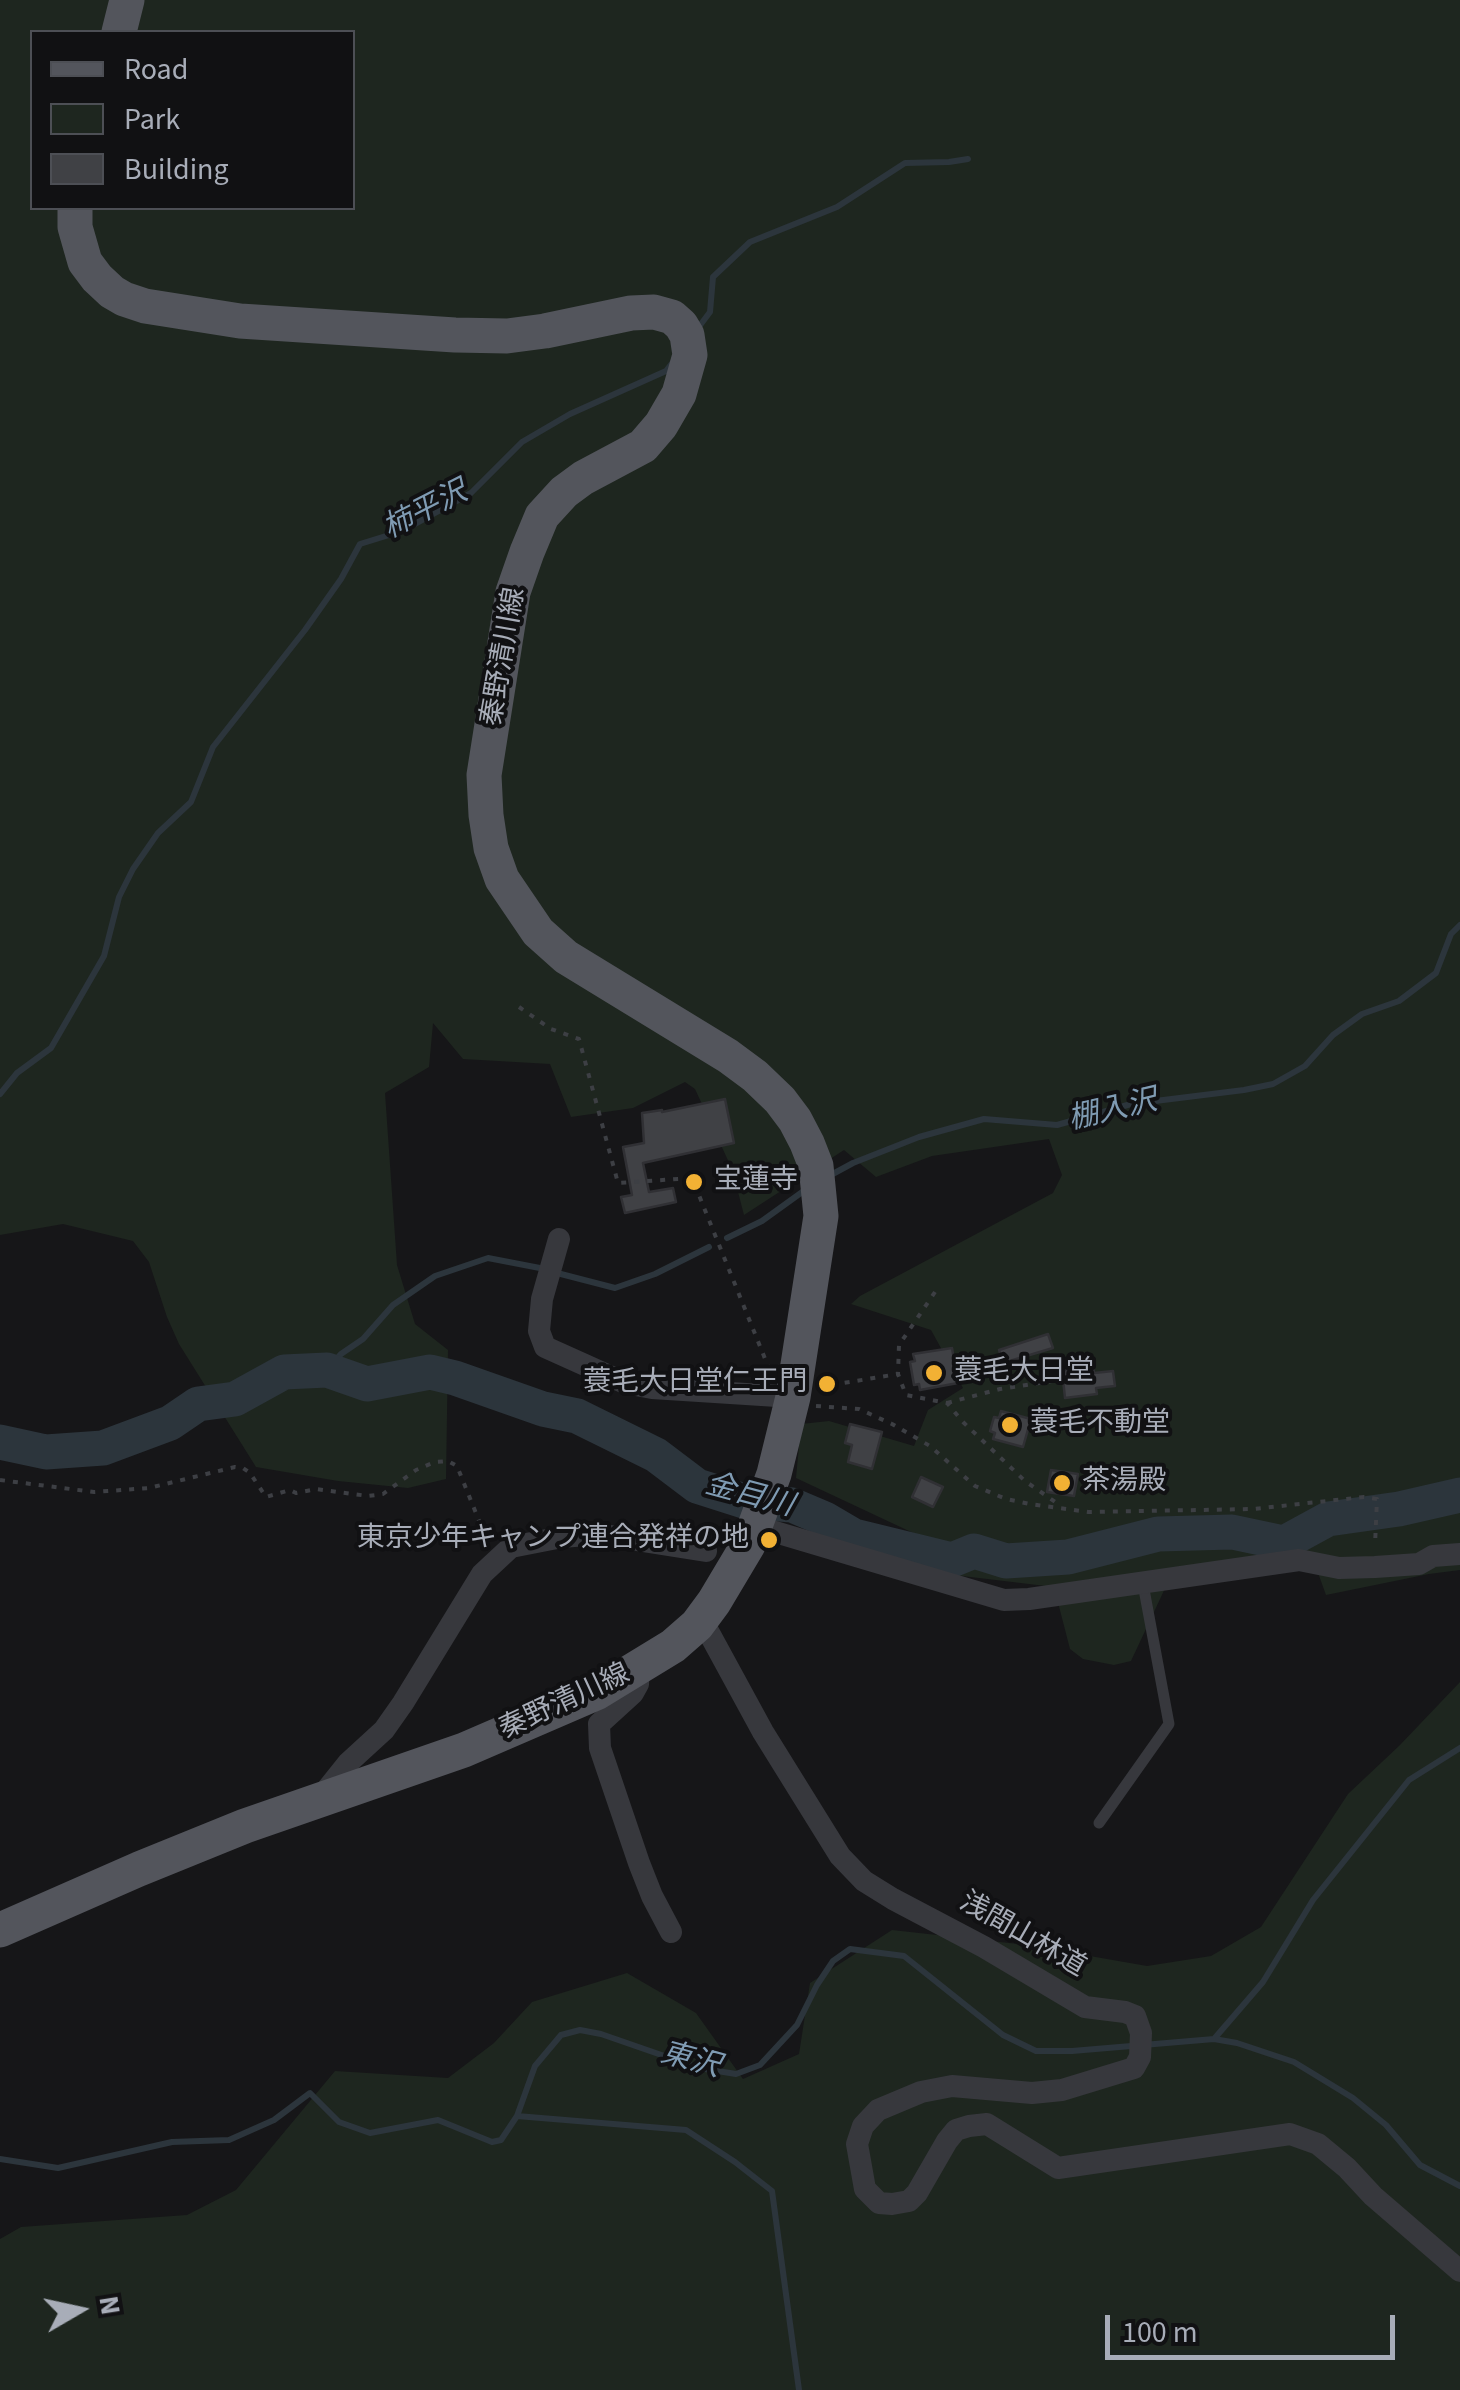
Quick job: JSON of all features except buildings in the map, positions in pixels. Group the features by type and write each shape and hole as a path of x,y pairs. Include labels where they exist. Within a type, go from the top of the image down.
{"main road":[{"path":"120,30 127,0"},
{"name":"秦野清川線","path":"0,1929 244,1826 464,1750 596,1694 673,1646 702,1620 740,1560 758,1519 774,1474 792,1397 818,1243 818,1180 795,1120 780,1100 728,1056 566,957 538,932 502,880 486,814 484,775 513,592 542,516 564,492 643,446 661,426 679,394 685,340 672,318 654,312 631,312 545,331 455,336 240,322 145,306 112,292 85,262 75,227 75,210"}],"street":[{"path":"560,1238 542,1299 539,1331 546,1347 625,1383 792,1397"},
{"path":"758,1519 1004,1600 1299,1560 1339,1568 1375,1567 1419,1564 1434,1556 1460,1554"},
{"path":"317,1801 348,1763 384,1730 482,1574 511,1548 598,1534 706,1551"},
{"name":"浅間山林道","path":"702,1620 792,1779 840,1856 864,1881 1085,2008 1136,2016 1140,2045 1134,2068 1062,2090 1032,2092 952,2086 921,2092 878,2110 862,2126 857,2144 865,2190 879,2203 909,2201 946,2141 956,2130 968,2126 987,2124 1058,2168 1290,2134 1318,2144 1460,2271"},
{"path":"639,1668 633,1692 599,1724 600,1748 638,1863 671,1932"}],"lane":[{"path":"1100,1824 1169,1724 1143,1584"}],"path":[{"path":"519,1007 551,1029 579,1039 618,1184 692,1178 779,1392 858,1409 892,1424 930,1446 976,1486 1006,1499 1088,1512 1252,1509 1364,1497 1377,1500 1375,1567"},
{"path":"935,1292 900,1345 898,1374 906,1395 947,1403 1058,1380"},
{"path":"792,1397 898,1374"},
{"path":"947,1403 1026,1482 1065,1509"},
{"path":"0,1480 94,1492 149,1488 236,1467 250,1472 266,1496 316,1489 368,1496 384,1494 416,1470 448,1461 457,1466 496,1561"}],"green space":[{"path":"0,0 1460,0 1460,1570 1326,1595 1313,1559 1168,1582 1131,1661 1114,1665 1083,1659 1070,1649 1054,1587 954,1575 926,1539 796,1478 801,1424 829,1421 914,1446 928,1410 963,1388 931,1330 851,1304 1053,1193 1062,1175 1049,1139 932,1156 876,1177 844,1150 744,1215 732,1169 695,1089 685,1082 633,1108 571,1117 550,1064 463,1059 433,1023 429,1067 385,1093 397,1265 415,1324 448,1350 446,1479 408,1488 256,1467 179,1344 149,1262 133,1241 63,1224 0,1235"},
{"path":"1460,1682 1460,2390 0,2390 0,2239 21,2227 187,2215 236,2190 335,2071 448,2078 494,2043 532,2002 627,1973 696,2013 743,2079 799,2054 810,1983 892,1930 1027,1945 1147,1966 1211,1956 1261,1927 1348,1794"}],"waterway":[{"name":"柿平沢","path":"698,328 710,312 713,277 750,242 837,207 905,163 968,159"},
{"name":"柿平沢","path":"0,1094 17,1073 51,1048 104,956 119,897 133,869 158,833 191,802 213,747 305,630 360,544 402,531 471,493 522,442 570,414 666,371 673,362"},
{"name":"棚入沢","path":"829,1176 919,1137 984,1119 1057,1125 1131,1104 1273,1084 1305,1066 1333,1035 1362,1014 1399,1001 1436,973 1451,934 1460,925"},
{"name":"棚入沢","path":"727,1238 762,1221 805,1190"},
{"name":"棚入沢","path":"557,1273 615,1288 655,1274 709,1247"},
{"name":"棚入沢","path":"327,1370 363,1339 393,1305 435,1276 488,1258 545,1269"},
{"name":"金目川","path":"0,1442 46,1452 103,1448 170,1423 198,1404 235,1399 284,1372 327,1370 367,1384 430,1372 543,1409 577,1416 656,1455 697,1486 744,1501 792,1505 854,1536 952,1560 974,1551 1006,1561 1068,1557 1158,1534 1232,1532 1284,1543 1328,1519 1460,1495"},
{"path":"1214,2039 1263,1982 1313,1900 1409,1780 1460,1748"},
{"name":"東沢","path":"0,2159 58,2168 172,2142 229,2140 274,2120 310,2093 339,2122 370,2133 438,2120 492,2142 501,2140 517,2116 535,2066 561,2035 580,2030 601,2034 699,2068 736,2074 760,2065 797,2025 833,1961 850,1949 904,1956 1003,2035 1036,2051 1214,2039 1294,2062 1353,2098 1386,2125 1420,2165 1460,2186"},
{"path":"517,2116 686,2130 772,2191 799,2390"}],"place":[{"name":"宝蓮寺","path":"694,1182"},
{"name":"蓑毛大日堂","path":"934,1373"},
{"name":"蓑毛大日堂仁王門","path":"827,1384"},
{"name":"蓑毛不動堂","path":"1010,1425"},
{"name":"茶湯殿","path":"1062,1483"},
{"name":"東京少年キャンプ連合発祥の地","path":"769,1540"}]}
